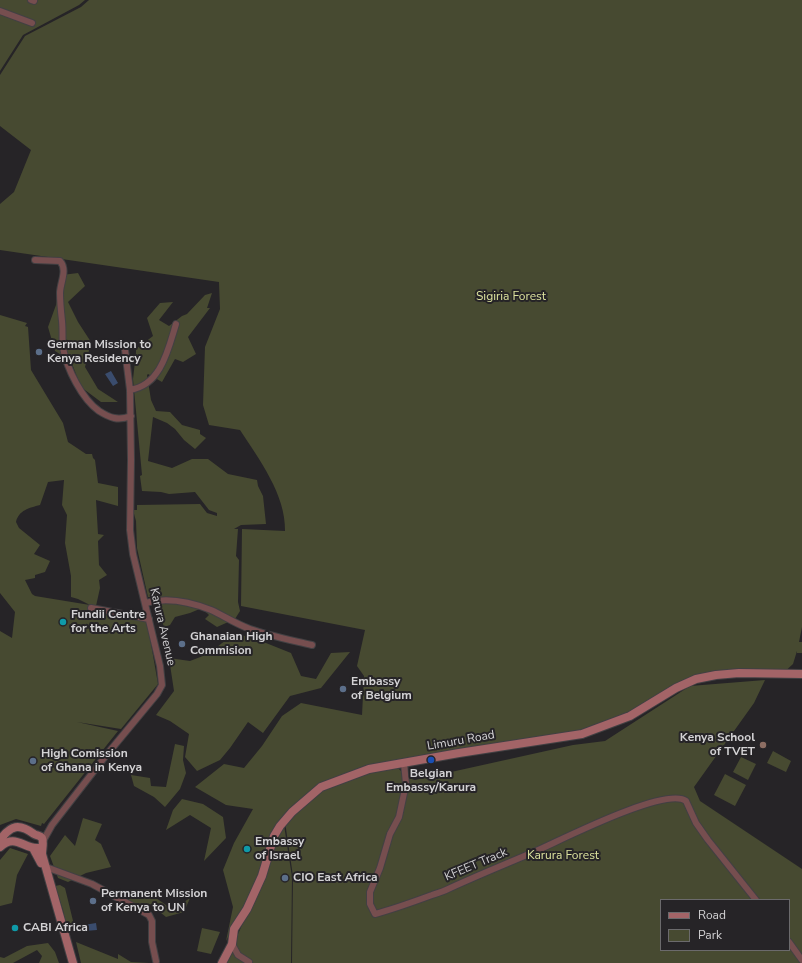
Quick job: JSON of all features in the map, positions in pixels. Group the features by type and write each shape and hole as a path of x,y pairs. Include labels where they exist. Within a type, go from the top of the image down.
{"main road":[{"name":"Limuru Road","path":"222,963 232,944 234,929 247,909 262,876 274,836 292,812 321,787 369,769 452,754 582,734 630,716 676,688 696,679 724,675 802,675"},
{"path":"0,840 8,831 16,827 29,830 37,842 46,867 72,963"},
{"path":"0,847 3,844 16,841 37,842"},
{"path":"37,842 41,862 72,963"}],"street":[{"path":"0,11 32,23"},
{"path":"35,260 60,261 63,265 64,269 60,291 60,306 64,350 74,380 80,390 94,407 110,417 122,420 130,416"},
{"path":"130,393 152,380 159,372 176,324"},
{"name":"Karura Avenue","path":"37,842 52,826 104,758 161,688 163,680 133,554 130,530 130,393 125,350"},
{"path":"145,603 153,601 174,601 200,606 253,630 312,645"},
{"path":"91,608 149,619"},
{"name":"KFEET Track","path":"404,763 406,784 399,817 390,834 380,868 370,892 370,904 374,914 400,907 445,890 460,882 497,868 621,812 657,801 676,798 686,801 696,824 755,899"},
{"path":"46,867 92,884 149,915 152,921 152,942 156,961"},
{"path":"790,943 802,960"},
{"path":"232,944 238,955 250,962"}],"green space":[{"path":"0,0 85,0 79,5 23,35 0,71"},
{"name":"Sigiria Forest","path":"89,0 802,0 802,627 799,642 802,642 802,653 797,653 797,651 793,664 780,676 724,677 691,680 671,690 626,718 582,735 573,735 396,765 359,773 323,788 349,778 396,766 408,778 415,780 573,745 605,741 690,686 765,680 754,703 694,787 700,801 802,869 802,963 292,963 293,876 285,822 302,803 313,794 289,813 268,849 256,884 226,941 233,907 223,870 234,843 253,809 226,805 195,787 224,764 244,768 262,746 282,716 301,703 362,715 364,676 357,666 365,630 241,606 242,529 285,531 281,504 263,465 240,430 209,425 203,405 205,347 220,309 219,282 0,250 0,204 14,192 31,150 0,126 0,75 25,36 81,7"},
{"path":"78,273 85,286 68,302 78,322 91,342 85,367 98,389 118,402 101,402 81,387 71,361 55,351 48,327 56,305 62,275"},
{"path":"212,293 207,308 210,308 188,337 196,354 183,362 175,359 162,382 148,374 147,375 151,400 156,411 170,412 182,425 200,430 200,434 206,438 195,449 184,440 175,429 167,423 153,417 148,461 172,468 192,459 208,459 228,474 257,480 263,496 266,524 241,525 234,529 238,529 236,556 239,560 238,602 240,611 235,619 217,627 205,619 209,615 202,608 175,617 170,625 164,627 154,597 148,597 137,548 136,521 133,510 137,510 137,505 200,504 207,513 217,516 217,513 209,510 195,492 169,494 142,491 140,476 142,475 133,379 136,349 153,336 147,318 160,303 173,302 159,320 169,326 187,314 205,295"},
{"path":"0,315 27,323 25,326 28,327 31,370 63,423 68,442 86,454 92,454 95,460 98,483 118,487 118,506 96,500 98,534 104,535 98,541 99,565 107,575 99,580 100,588 96,606 146,615 158,684 121,729 77,722 118,731 41,826 16,819 0,825 0,631 12,638 15,612 0,593","holes":["64,480 62,505 67,515 65,543 71,576 71,597 90,605 35,596 32,594 25,580 35,578 35,575 45,572 50,561 34,554 40,545 19,528 16,522 17,518 25,510 40,505 48,482"]},
{"path":"235,633 261,641 291,653 301,676 316,679 331,653 350,652 321,688 290,696 263,733 248,722 220,760 197,771 185,757 189,734 170,721 156,715 174,691 169,658 190,661 208,654"},
{"path":"175,744 184,746 183,760 186,773 180,789 165,807 154,797 134,786 131,775 150,778 151,786 166,787"},
{"path":"773,751 791,761 786,772 767,763"},
{"path":"741,757 756,764 748,780 733,772"},
{"path":"725,774 746,785 735,806 714,795"},
{"path":"182,799 203,804 223,817 226,838 204,861 211,828 190,815 166,830 173,810"},
{"path":"83,818 102,824 95,840 101,844 111,867 86,873 68,882 58,878 50,856 65,835 75,846"},
{"path":"284,825 292,877 291,963 225,963 264,876"},
{"path":"10,848 28,854 17,875 12,903 0,906 0,860"},
{"path":"60,885 65,888 75,929 67,932 63,910 55,886"},
{"path":"127,892 151,896 172,910 190,898 184,912 166,917 150,904 132,913"},
{"path":"202,928 220,932 211,954 197,951"},
{"path":"76,942 118,959 118,954 131,962 149,963 81,963"},
{"path":"48,943 55,952 59,963 39,963 42,956 37,950 13,963 0,963 0,957 4,958 27,946"}],"water":[{"path":"111,371 118,383 113,386 105,374"},
{"path":"96,923 97,930 85,931 84,925"}],"place":[{"name":"German Mission to Kenya Residency","path":"39,352"},
{"name":"Fundii Centre for the Arts","path":"63,622"},
{"name":"Ghanaian High Commision","path":"182,644"},
{"name":"Embassy of Belgium","path":"343,689"},
{"name":"Kenya School of TVET","path":"763,745"},
{"name":"Belgian Embassy/Karura","path":"431,760"},
{"name":"High Comission of Ghana in Kenya","path":"33,761"},
{"name":"Embassy of Israel","path":"247,849"},
{"name":"CIO East Africa","path":"285,878"},
{"name":"Permanent Mission of Kenya to UN","path":"93,901"},
{"name":"CABI Africa","path":"15,928"}],"park label":[{"name":"Karura Forest","path":"563,856"}]}
